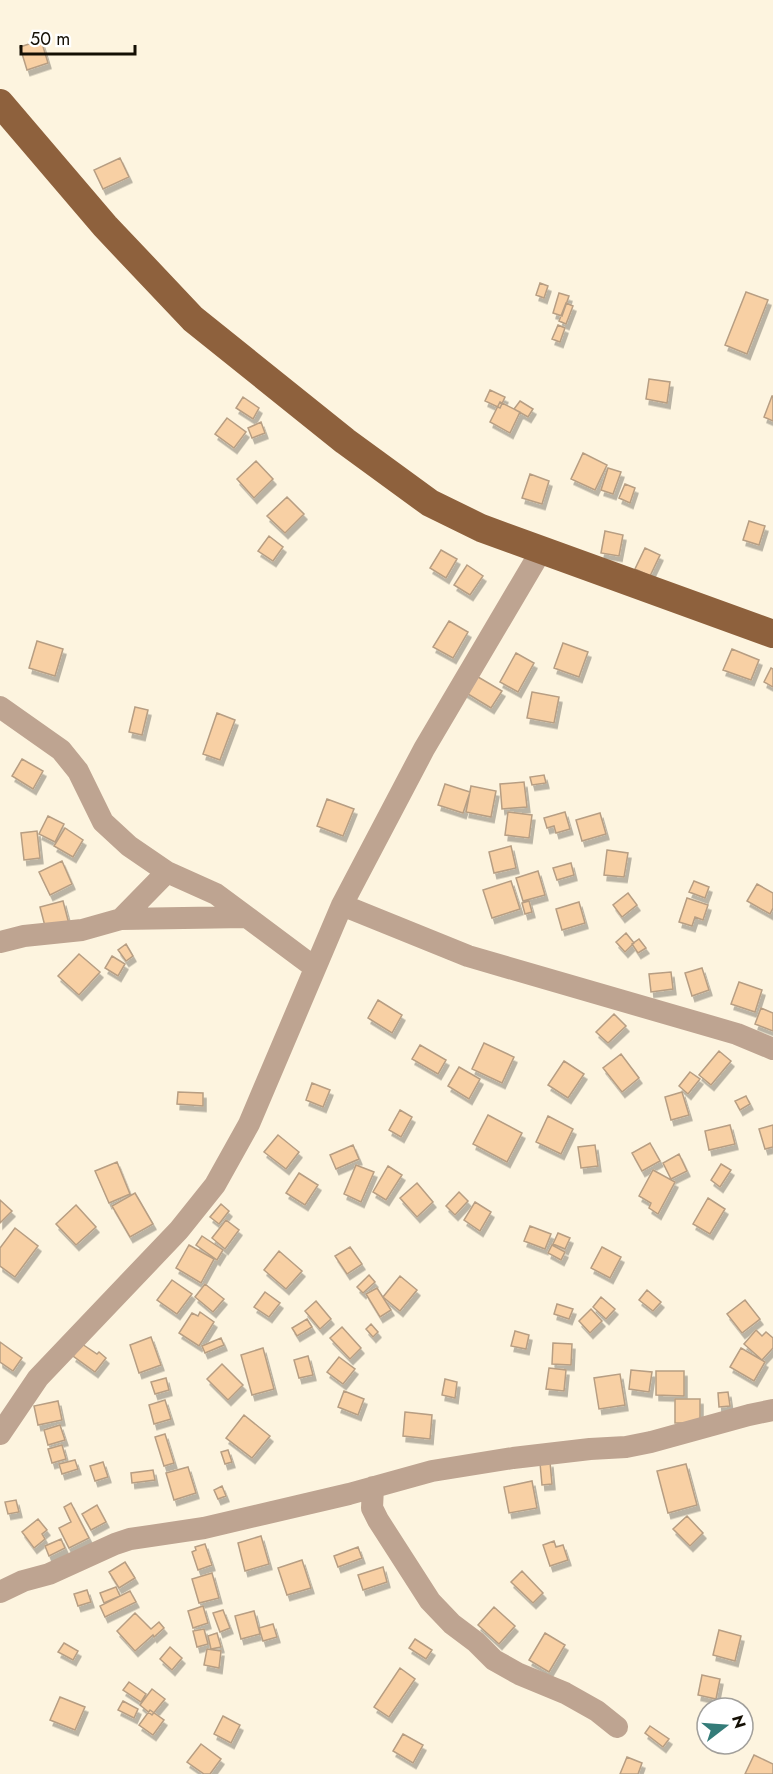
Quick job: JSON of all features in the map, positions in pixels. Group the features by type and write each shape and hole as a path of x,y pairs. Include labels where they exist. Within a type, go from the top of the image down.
{"main road":[{"path":"0,103 105,226 194,319 345,441 430,503 482,528 542,551 773,634"}],"street":[{"path":"0,1434 38,1378 179,1230 215,1185 249,1124 342,905 424,748 542,551"},
{"path":"0,707 61,750 78,771 103,822 129,846 167,872 216,894 314,967"},
{"path":"121,919 167,872"},
{"path":"342,905 468,956 737,1034 773,1049"},
{"path":"0,942 24,936 82,930 121,919 246,917"},
{"path":"0,1592 23,1581 49,1574 130,1539 204,1528 432,1471 475,1463 651,1442 749,1414 773,1410"},
{"path":"373,1487 372,1508 378,1520 430,1601 443,1615 494,1660 519,1674 566,1693 617,1726"}],"building":[{"path":"41,40 48,63 27,70 20,47"},
{"path":"120,158 129,177 103,189 94,170"},
{"path":"540,283 548,286 544,298 536,295"},
{"path":"746,292 768,300 747,354 725,345"},
{"path":"559,293 569,296 562,316 553,313"},
{"path":"566,303 573,306 566,324 559,321"},
{"path":"558,325 565,328 560,342 552,339"},
{"path":"649,379 670,382 667,403 646,399"},
{"path":"490,390 505,397 500,408 485,401"},
{"path":"773,396 773,421 764,417"},
{"path":"243,397 259,408 253,419 236,408"},
{"path":"520,401 533,409 528,417 514,409"},
{"path":"500,402 520,412 510,433 490,422"},
{"path":"227,418 246,432 234,448 215,434"},
{"path":"261,422 265,433 252,438 248,428"},
{"path":"583,453 607,465 595,490 571,479"},
{"path":"256,461 273,479 254,498 237,479"},
{"path":"608,468 621,472 613,494 601,490"},
{"path":"530,474 549,481 542,504 522,498"},
{"path":"625,484 635,488 630,503 619,498"},
{"path":"287,497 304,514 285,533 267,516"},
{"path":"749,521 765,526 759,545 743,540"},
{"path":"605,531 623,535 619,556 601,553"},
{"path":"269,536 283,547 273,561 258,551"},
{"path":"645,548 660,555 650,576 635,569"},
{"path":"441,550 457,559 446,578 430,568"},
{"path":"467,565 483,576 470,595 454,585"},
{"path":"449,621 468,632 453,658 433,647"},
{"path":"37,641 63,649 55,676 29,668"},
{"path":"563,643 588,652 579,677 554,668"},
{"path":"732,649 759,660 751,680 723,670"},
{"path":"516,653 534,663 518,692 500,682"},
{"path":"771,668 773,669 773,687 764,682"},
{"path":"473,674 502,691 491,708 463,691"},
{"path":"532,692 559,697 554,723 527,718"},
{"path":"135,707 148,710 142,735 129,732"},
{"path":"217,713 235,720 220,760 203,754"},
{"path":"22,759 43,771 33,789 12,776"},
{"path":"544,775 546,783 532,785 530,777"},
{"path":"524,782 527,807 502,809 500,784"},
{"path":"445,784 470,792 463,813 438,805"},
{"path":"471,786 496,791 491,817 466,812"},
{"path":"327,799 354,809 343,836 317,826"},
{"path":"508,812 532,815 529,838 505,835"},
{"path":"565,812 570,829 556,833 554,826 547,828 544,818"},
{"path":"600,813 606,834 582,841 576,820"},
{"path":"48,816 64,824 55,842 39,834"},
{"path":"65,828 83,840 73,857 54,846"},
{"path":"37,831 40,858 24,860 21,833"},
{"path":"511,846 516,868 494,873 489,852"},
{"path":"607,850 628,853 624,877 604,875"},
{"path":"62,861 72,884 50,895 39,872"},
{"path":"571,863 574,875 557,880 553,868"},
{"path":"538,871 545,895 523,901 516,878"},
{"path":"511,881 520,909 492,918 483,890"},
{"path":"694,881 709,887 705,898 689,892"},
{"path":"757,884 773,893 773,908 770,914 747,901"},
{"path":"628,893 637,905 622,917 613,905"},
{"path":"687,898 708,905 703,920 695,917 692,926 679,922"},
{"path":"63,901 69,924 46,930 40,907"},
{"path":"529,901 532,912 525,914 522,903"},
{"path":"579,902 585,923 562,930 556,909"},
{"path":"626,933 634,943 625,952 616,942"},
{"path":"639,939 646,948 638,953 632,944"},
{"path":"126,944 133,956 126,961 118,950"},
{"path":"79,954 100,972 79,995 58,976"},
{"path":"112,956 125,964 118,976 105,968"},
{"path":"702,968 709,990 692,996 685,973"},
{"path":"671,972 673,989 651,992 649,974"},
{"path":"739,982 762,990 755,1012 731,1004"},
{"path":"378,1000 402,1015 392,1033 368,1018"},
{"path":"761,1008 773,1013 773,1031 755,1024"},
{"path":"614,1014 626,1026 608,1043 596,1032"},
{"path":"484,1043 514,1057 502,1083 472,1069"},
{"path":"420,1045 446,1060 438,1074 412,1059"},
{"path":"719,1051 731,1061 711,1085 699,1075"},
{"path":"621,1054 639,1078 622,1092 603,1068"},
{"path":"564,1061 584,1074 568,1098 548,1085"},
{"path":"459,1067 480,1079 469,1099 448,1086"},
{"path":"690,1072 700,1079 688,1094 679,1086"},
{"path":"312,1083 330,1090 323,1107 306,1100"},
{"path":"178,1092 203,1093 203,1106 177,1104"},
{"path":"682,1092 689,1115 671,1120 665,1097"},
{"path":"746,1096 750,1104 740,1110 735,1101"},
{"path":"400,1110 412,1117 401,1137 389,1130"},
{"path":"488,1115 522,1133 507,1162 473,1144"},
{"path":"548,1116 573,1129 561,1154 536,1142"},
{"path":"730,1125 735,1144 709,1150 705,1131"},
{"path":"773,1125 773,1147 765,1149 759,1129"},
{"path":"278,1135 299,1152 286,1169 264,1152"},
{"path":"650,1143 660,1161 642,1171 632,1153"},
{"path":"353,1145 359,1159 336,1169 330,1155"},
{"path":"595,1145 598,1166 581,1168 578,1147"},
{"path":"679,1154 687,1171 671,1179 663,1163"},
{"path":"117,1162 130,1194 109,1203 95,1171"},
{"path":"721,1164 731,1170 720,1187 711,1180"},
{"path":"356,1165 374,1172 361,1202 344,1194"},
{"path":"388,1166 402,1175 386,1200 373,1192"},
{"path":"653,1170 675,1182 658,1214 649,1208 651,1203 639,1196"},
{"path":"299,1173 318,1185 305,1205 286,1193"},
{"path":"417,1183 433,1202 417,1217 400,1198"},
{"path":"459,1192 468,1201 455,1215 446,1206"},
{"path":"135,1193 153,1224 130,1237 112,1206"},
{"path":"708,1198 725,1209 710,1234 693,1224"},
{"path":"0,1200 12,1211 0,1223"},
{"path":"475,1202 491,1212 480,1231 464,1220"},
{"path":"221,1204 229,1211 219,1224 210,1217"},
{"path":"76,1205 96,1227 76,1245 56,1224"},
{"path":"226,1220 239,1230 225,1249 212,1238"},
{"path":"530,1226 551,1234 545,1249 524,1241"},
{"path":"15,1228 38,1246 15,1277 0,1266 0,1248"},
{"path":"558,1233 570,1238 565,1249 553,1244"},
{"path":"202,1236 223,1250 217,1260 196,1245"},
{"path":"189,1245 214,1259 201,1283 176,1268"},
{"path":"552,1245 565,1252 561,1260 548,1253"},
{"path":"350,1247 362,1264 347,1274 335,1256"},
{"path":"602,1247 621,1257 610,1278 591,1268"},
{"path":"279,1251 302,1271 286,1289 264,1270"},
{"path":"369,1275 375,1282 363,1293 357,1287"},
{"path":"400,1276 417,1290 400,1311 383,1297"},
{"path":"172,1280 192,1294 177,1314 157,1300"},
{"path":"205,1284 224,1299 213,1312 195,1297"},
{"path":"377,1288 391,1310 380,1317 366,1294"},
{"path":"647,1290 661,1302 653,1311 639,1300"},
{"path":"265,1292 280,1303 269,1317 254,1307"},
{"path":"601,1297 615,1309 606,1319 593,1307"},
{"path":"745,1300 760,1319 742,1333 727,1314"},
{"path":"316,1301 331,1319 320,1329 305,1311"},
{"path":"557,1304 573,1309 569,1319 554,1314"},
{"path":"591,1309 602,1321 590,1333 579,1321"},
{"path":"200,1312 214,1322 199,1346 179,1333 192,1313 198,1316"},
{"path":"307,1319 312,1327 297,1336 292,1328"},
{"path":"371,1324 378,1332 373,1337 366,1329"},
{"path":"342,1327 361,1348 350,1359 330,1338"},
{"path":"756,1330 762,1336 766,1332 773,1338 773,1348 762,1360 744,1344"},
{"path":"515,1331 529,1335 526,1349 511,1346"},
{"path":"151,1337 161,1365 139,1373 130,1345"},
{"path":"221,1338 224,1345 205,1353 202,1346"},
{"path":"0,1342 22,1358 13,1371 0,1362"},
{"path":"553,1343 572,1344 571,1365 552,1364"},
{"path":"82,1344 106,1358 95,1372 73,1356"},
{"path":"263,1348 274,1389 252,1395 241,1355"},
{"path":"741,1348 765,1362 754,1381 730,1367"},
{"path":"308,1356 313,1375 299,1378 294,1360"},
{"path":"339,1357 355,1369 343,1384 327,1372"},
{"path":"222,1364 243,1385 228,1400 207,1379"},
{"path":"549,1368 566,1370 564,1391 546,1389"},
{"path":"631,1370 652,1372 649,1392 629,1389"},
{"path":"656,1371 684,1371 684,1396 656,1395"},
{"path":"620,1374 625,1405 599,1409 594,1378"},
{"path":"166,1378 169,1390 155,1394 151,1382"},
{"path":"445,1379 457,1382 455,1398 442,1395"},
{"path":"344,1391 364,1399 358,1415 338,1407"},
{"path":"728,1392 730,1406 719,1407 718,1393"},
{"path":"675,1399 700,1399 700,1423 675,1423"},
{"path":"165,1400 171,1419 154,1424 149,1405"},
{"path":"58,1401 62,1420 38,1425 34,1406"},
{"path":"405,1412 432,1415 430,1439 403,1436"},
{"path":"244,1415 270,1436 252,1458 226,1438"},
{"path":"60,1425 65,1440 48,1445 44,1430"},
{"path":"165,1434 174,1463 164,1466 155,1437"},
{"path":"62,1445 66,1459 52,1463 48,1449"},
{"path":"228,1450 232,1462 225,1464 221,1452"},
{"path":"75,1460 78,1469 62,1474 59,1464"},
{"path":"103,1462 108,1477 95,1481 90,1466"},
{"path":"550,1462 552,1484 542,1485 540,1463"},
{"path":"686,1464 697,1505 668,1513 657,1471"},
{"path":"188,1467 196,1493 174,1500 166,1473"},
{"path":"153,1470 155,1480 132,1483 131,1473"},
{"path":"532,1481 537,1508 509,1513 504,1487"},
{"path":"222,1486 226,1496 218,1499 214,1490"},
{"path":"16,1500 19,1512 8,1514 5,1502"},
{"path":"71,1503 89,1538 69,1548 59,1528 71,1522 64,1507"},
{"path":"97,1505 106,1522 91,1530 82,1514"},
{"path":"687,1516 703,1533 690,1546 673,1529"},
{"path":"38,1519 47,1530 42,1534 45,1539 34,1548 22,1532"},
{"path":"261,1536 269,1564 245,1571 238,1543"},
{"path":"61,1539 65,1548 49,1556 45,1546"},
{"path":"554,1541 556,1547 563,1545 568,1560 550,1566 543,1545"},
{"path":"205,1544 212,1565 198,1570 192,1552 196,1550 195,1547"},
{"path":"358,1547 362,1558 338,1567 334,1556"},
{"path":"302,1560 311,1588 287,1595 278,1568"},
{"path":"125,1562 135,1578 119,1588 109,1572"},
{"path":"383,1567 387,1582 363,1590 358,1575"},
{"path":"522,1571 543,1593 533,1603 511,1582"},
{"path":"212,1573 219,1598 199,1603 192,1579"},
{"path":"116,1587 120,1596 104,1603 100,1593"},
{"path":"87,1590 91,1602 78,1606 74,1594"},
{"path":"130,1591 136,1602 105,1617 100,1606"},
{"path":"203,1606 208,1623 193,1628 188,1611"},
{"path":"494,1607 515,1626 499,1644 478,1625"},
{"path":"223,1610 230,1628 220,1632 213,1613"},
{"path":"254,1611 260,1634 241,1639 235,1616"},
{"path":"135,1613 151,1629 159,1622 164,1628 135,1651 117,1631"},
{"path":"273,1624 277,1637 263,1641 259,1628"},
{"path":"204,1629 208,1644 197,1647 193,1631"},
{"path":"719,1630 741,1636 735,1661 713,1655"},
{"path":"217,1633 221,1647 211,1649 208,1636"},
{"path":"545,1633 565,1645 549,1672 529,1660"},
{"path":"415,1639 432,1650 426,1659 409,1648"},
{"path":"64,1643 78,1651 73,1660 58,1652"},
{"path":"170,1647 182,1658 172,1670 160,1659"},
{"path":"207,1649 221,1651 219,1668 204,1665"},
{"path":"400,1668 415,1679 389,1717 374,1707"},
{"path":"702,1675 720,1679 717,1696 698,1695"},
{"path":"129,1682 146,1694 141,1702 123,1690"},
{"path":"152,1689 165,1699 152,1715 140,1705"},
{"path":"60,1697 85,1707 75,1730 50,1720"},
{"path":"123,1701 138,1709 134,1718 118,1710"},
{"path":"150,1710 164,1720 153,1735 139,1725"},
{"path":"223,1716 240,1725 231,1743 214,1734"},
{"path":"650,1726 669,1739 663,1747 645,1733"},
{"path":"403,1734 423,1745 413,1763 393,1751"},
{"path":"201,1744 221,1759 210,1774 204,1774 187,1762"},
{"path":"755,1755 773,1764 773,1774 745,1774"},
{"path":"627,1757 642,1763 638,1774 620,1774"}]}
